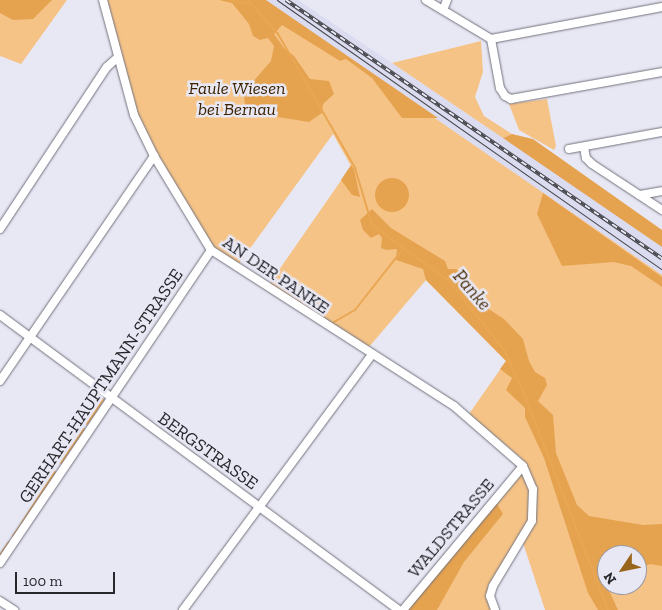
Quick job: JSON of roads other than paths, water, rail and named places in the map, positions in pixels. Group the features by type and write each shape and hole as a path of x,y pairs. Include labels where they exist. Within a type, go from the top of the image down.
{"street":[{"name":"AN DER PANKE","path":"104,0 117,58 134,115 154,156 211,250 454,406 523,466"},
{"path":"426,0 491,39 662,8"},
{"path":"443,10 447,0"},
{"path":"491,39 500,88 505,96 511,99 662,72"},
{"path":"0,229 107,67 117,58"},
{"path":"569,149 662,132"},
{"path":"584,146 586,158 592,164 662,210"},
{"path":"0,381 154,156"},
{"path":"640,195 662,191"},
{"name":"GERHART-HAUPTMANN-STRASSE","path":"0,563 211,250"},
{"name":"BERGSTRASSE","path":"0,316 401,610"},
{"path":"182,610 260,508 372,355"},
{"path":"495,610 490,596 532,521 533,488 523,466"},
{"name":"WALDSTRASSE","path":"401,610 523,466"},
{"path":"0,601 14,610"}],"waterway":[{"path":"230,0 249,4"},
{"name":"Panke","path":"248,0 278,34 355,168 372,225 449,281 504,350 525,396 608,610"},
{"path":"334,322 355,310 402,250"},
{"path":"87,424 103,400"},
{"path":"61,463 84,429"},
{"path":"21,524 55,472"},
{"path":"13,536 20,526"},
{"path":"0,555 9,542"}],"tram line":[{"path":"277,0 662,270"}],"railway":[{"path":"286,0 662,258"}],"park label":[{"name":"Faule Wiesen bei Bernau","path":"237,99"}]}
